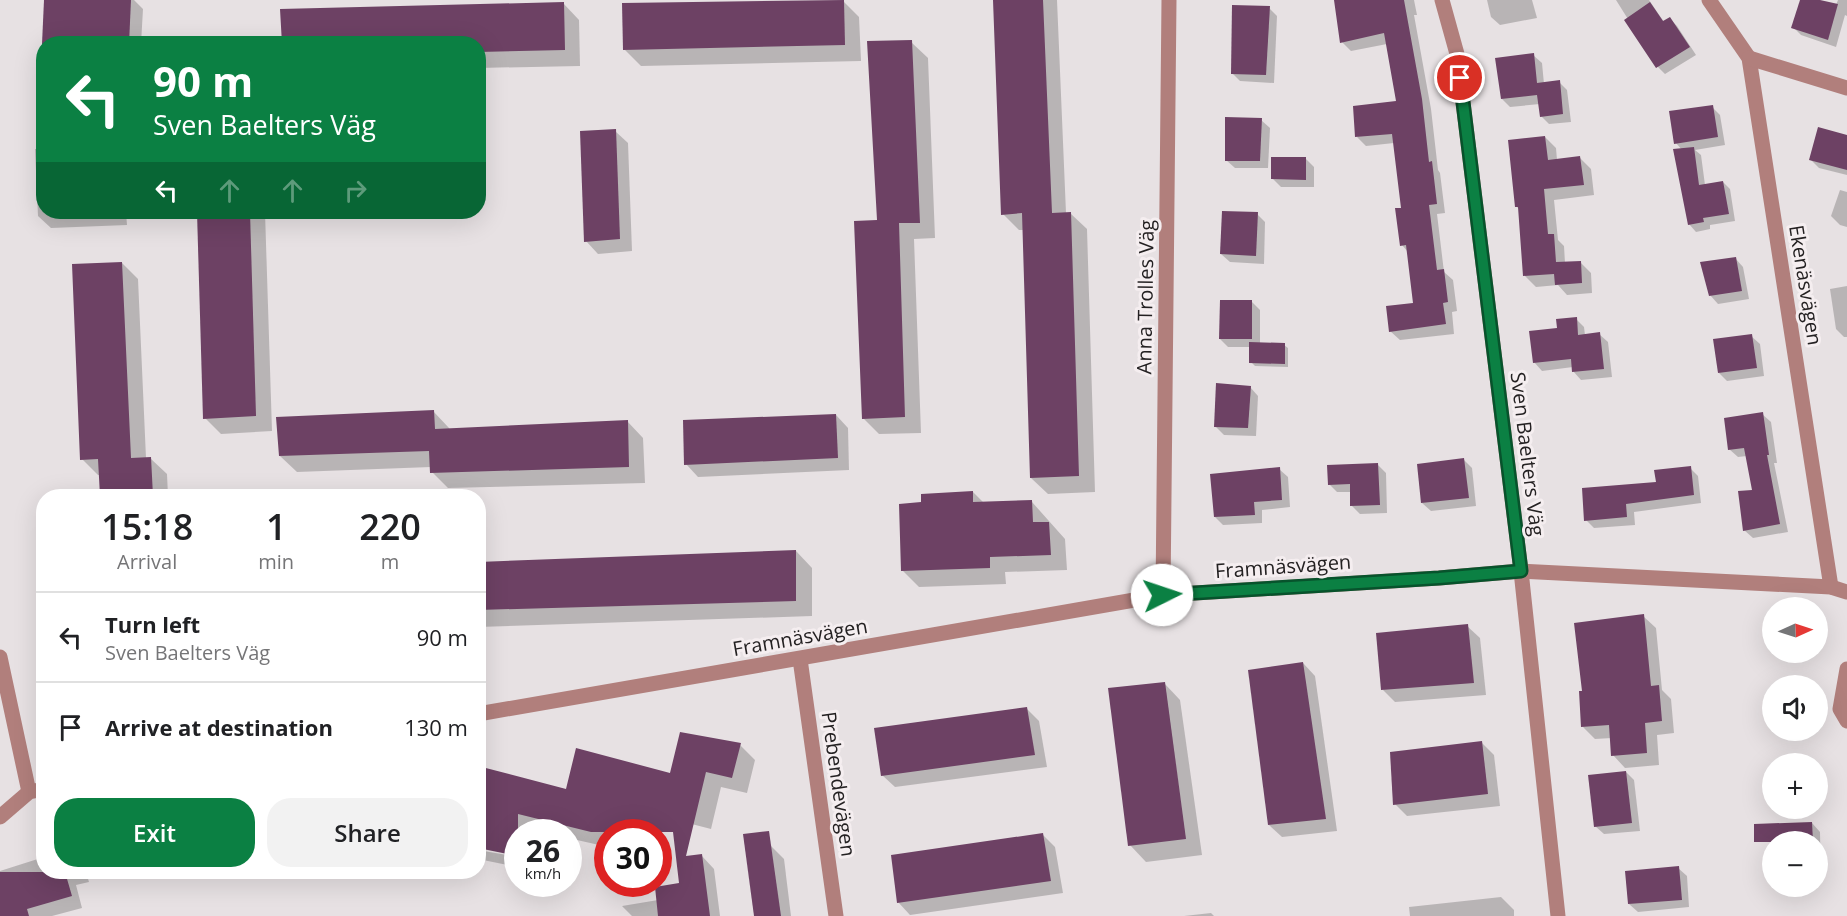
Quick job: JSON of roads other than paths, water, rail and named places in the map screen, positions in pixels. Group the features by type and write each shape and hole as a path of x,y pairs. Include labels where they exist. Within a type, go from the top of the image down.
{"street":[{"name":"Anna Trolles Väg","path":"1162,595 1169,0"},
{"name":"Sven Baelters Väg","path":"1442,0 1457,54 1521,571 1558,916"},
{"name":"Ekenäsvägen","path":"1709,0 1749,58 1831,587"},
{"path":"1749,58 1847,88"},
{"name":"Framnäsvägen","path":"486,713 1162,595 1521,571 1831,587 1847,592"},
{"path":"0,657 36,790 0,817"},
{"name":"Prebendevägen","path":"800,659 836,916"},
{"path":"1847,669 1840,709 1847,720"}]}
